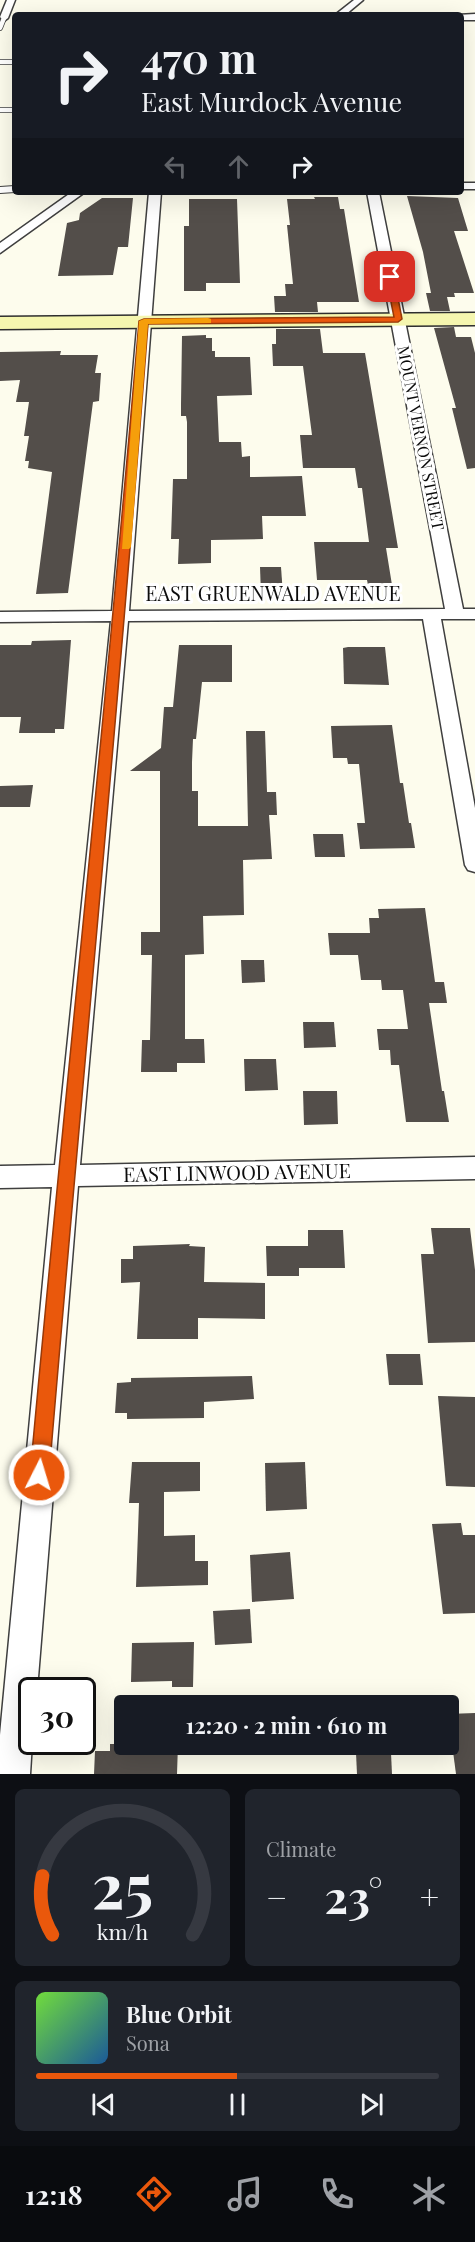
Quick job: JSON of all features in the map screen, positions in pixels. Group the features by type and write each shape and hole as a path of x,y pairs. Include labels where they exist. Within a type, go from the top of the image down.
{"main road":[{"path":"0,323 475,319"}],"street":[{"path":"2,18 11,0"},
{"path":"343,12 359,0"},
{"path":"0,249 75,195"},
{"path":"13,1774 66,1176 120,616 155,195"},
{"name":"MOUNT VERNON STREET","path":"374,195 455,614"},
{"path":"431,614 475,865"},
{"name":"EAST GRUENWALD AVENUE","path":"0,617 475,614"},
{"name":"EAST LINWOOD AVENUE","path":"0,1177 475,1168"}],"lane":[{"path":"0,28 2,18"}],"building":[{"path":"407,196 458,198 468,231 454,231 474,293 454,293 455,297 447,297 450,311 430,311 426,293 431,293 423,252"},
{"path":"314,197 338,197 340,209 344,209 359,302 317,302 318,312 275,312 274,296 286,296 285,284 293,284 287,225 290,225 287,199 315,199"},
{"path":"102,198 133,198 128,247 118,247 113,275 58,276 67,223 79,220 80,213"},
{"path":"189,199 237,199 240,283 206,283 206,291 184,291 184,226 189,226"},
{"path":"454,327 456,337 471,337 475,353 475,468 467,469 452,408 456,408 434,328"},
{"path":"276,329 320,329 323,353 365,353 398,548 386,548 392,585 368,585 367,580 317,580 314,542 369,542 362,488 358,488 355,468 303,468 300,435 312,435 303,366 273,366 272,344 276,344"},
{"path":"206,335 206,338 212,338 212,351 215,351 215,357 250,357 252,395 217,396 219,442 241,442 242,457 250,456 250,477 302,476 306,516 262,516 263,539 211,540 211,563 178,564 179,539 171,539 173,479 187,479 187,422 186,416 181,416 182,336"},
{"path":"61,351 60,355 98,355 95,373 101,373 99,401 93,402 68,593 36,594 52,472 28,468 29,461 25,461 29,436 24,436 29,402 16,402 20,380 0,381 0,352"},
{"path":"260,567 281,567 283,595 261,595"},
{"path":"71,640 64,729 55,729 55,733 19,733 21,717 0,717 0,645 31,645 32,641"},
{"path":"179,645 232,645 232,682 202,682 196,739 193,739 192,762 192,791 198,791 198,826 248,826 246,731 265,731 267,792 276,792 277,815 269,815 272,859 243,860 244,915 203,916 204,954 185,955 185,1039 204,1039 205,1063 177,1063 177,1072 141,1072 142,1040 150,1040 152,955 141,955 141,932 160,932 160,771 130,771 161,748 164,707 173,707"},
{"path":"385,647 389,685 344,684 343,648"},
{"path":"392,725 400,783 403,783 415,848 360,849 357,823 365,823 359,764 348,764 347,758 333,758 331,726"},
{"path":"33,785 30,807 0,807 0,786"},
{"path":"313,834 343,834 345,857 315,857"},
{"path":"425,908 435,982 444,982 447,1003 429,1003 449,1122 406,1122 399,1065 391,1065 390,1050 379,1050 377,1029 408,1029 403,990 382,990 381,980 361,980 358,955 330,955 328,933 370,933 369,918 379,918 378,909"},
{"path":"241,960 264,960 265,982 242,983"},
{"path":"303,1022 334,1022 336,1047 304,1048"},
{"path":"244,1059 276,1059 278,1090 245,1091"},
{"path":"303,1091 337,1091 338,1124 304,1125"},
{"path":"431,1228 470,1228 475,1270 475,1342 428,1343 421,1254 434,1254"},
{"path":"308,1230 343,1230 345,1268 299,1268 299,1276 267,1276 266,1246 308,1246"},
{"path":"190,1244 189,1246 205,1247 204,1282 265,1283 265,1319 198,1318 198,1339 137,1339 140,1282 121,1283 121,1259 133,1259 133,1246"},
{"path":"386,1354 420,1354 423,1385 389,1385"},
{"path":"252,1376 254,1399 204,1402 204,1418 127,1419 127,1413 115,1413 117,1383 131,1382 131,1378"},
{"path":"438,1396 475,1397 475,1487 446,1486"},
{"path":"132,1462 200,1462 200,1491 164,1492 164,1536 195,1535 195,1561 208,1561 208,1585 136,1587 139,1503 129,1503"},
{"path":"305,1462 307,1509 266,1511 265,1463"},
{"path":"461,1523 463,1535 475,1535 475,1613 443,1614 432,1524"},
{"path":"290,1552 294,1599 252,1602 250,1555"},
{"path":"250,1609 252,1643 215,1645 213,1611"},
{"path":"194,1642 193,1687 172,1687 172,1681 131,1682 132,1643"},
{"path":"475,1713 475,1774 456,1774 453,1755 459,1755 459,1714"},
{"path":"110,1744 114,1744 114,1755 178,1755 177,1774 94,1774 96,1751 110,1751"},
{"path":"356,1755 391,1755 392,1774 357,1774"}],"slow traffic":[{"path":"126,547 144,321 208,321"}],"route":[{"path":"39,1475 120,616 144,321 398,319 390,277"}]}
